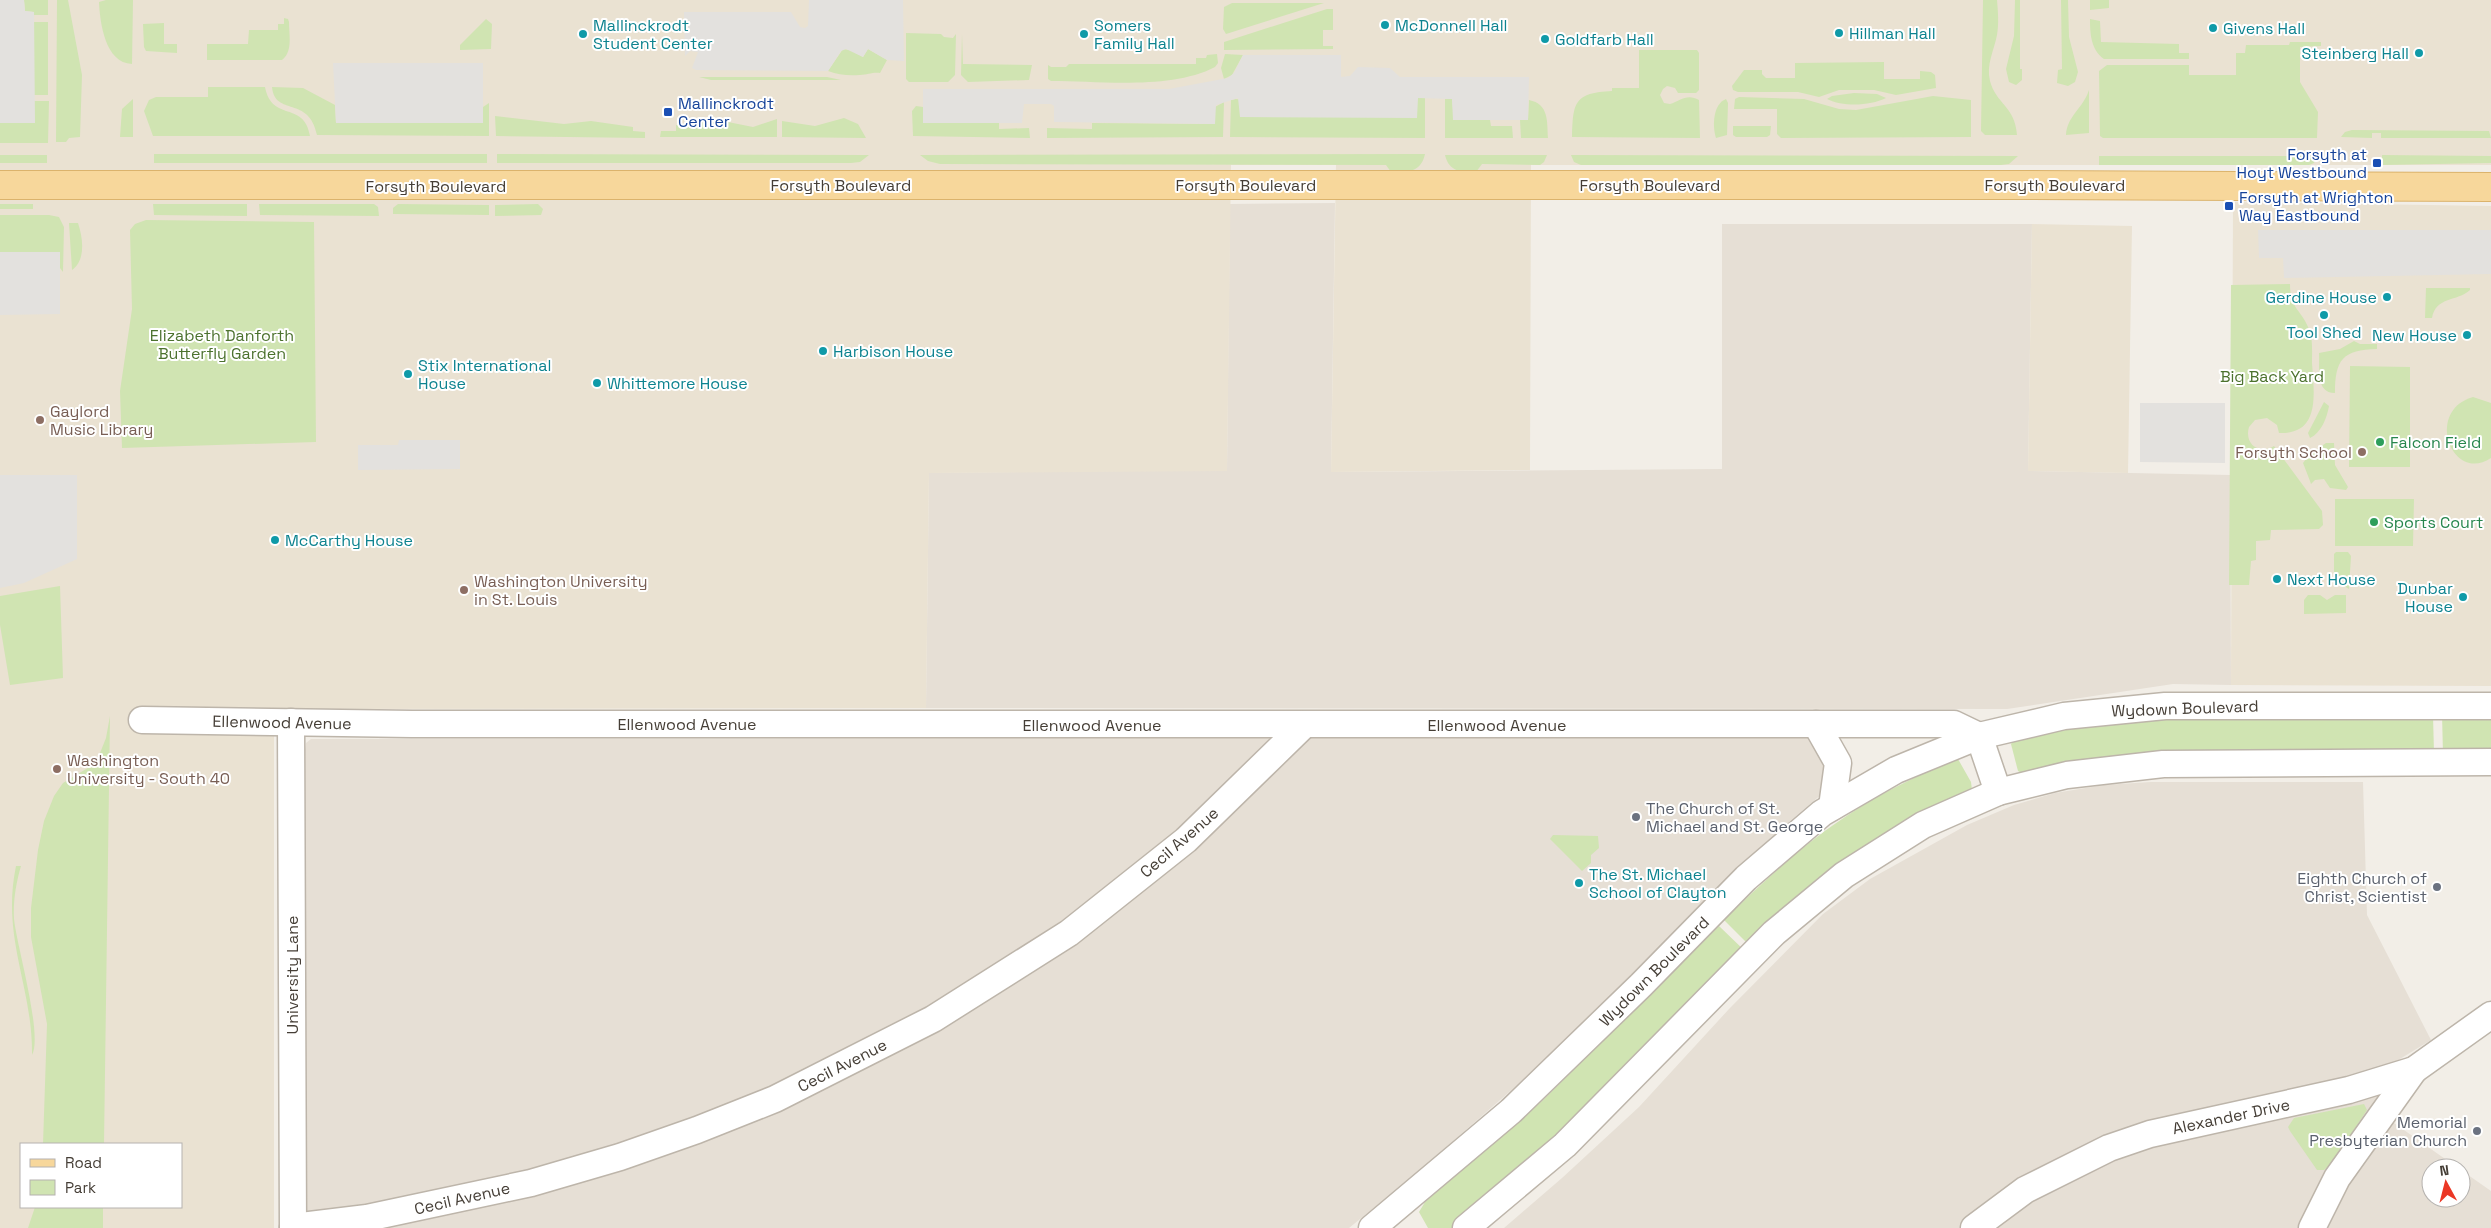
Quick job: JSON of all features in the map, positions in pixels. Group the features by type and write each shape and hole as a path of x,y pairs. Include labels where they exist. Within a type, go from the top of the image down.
{"main road":[{"name":"Forsyth Boulevard","path":"0,186 1874,185 2491,187"}],"street":[{"name":"Wydown Boulevard","path":"1387,1223 1511,1111 1641,986 1746,878 1822,813 1896,770 1979,736 2064,716 2165,706 2491,706"},
{"name":"Ellenwood Avenue","path":"142,720 1304,725 1954,724 1979,736"},
{"name":"University Lane","path":"291,722 293,1227"},
{"path":"1816,724 1838,763 1832,807"},
{"name":"Cecil Avenue","path":"293,1227 367,1218 530,1183 620,1157 697,1130 775,1099 933,1019 1069,933 1186,840 1304,725"},
{"path":"1979,736 1998,792"},
{"path":"1466,1228 1566,1145 1774,933 1844,875 1923,826 1998,792 2067,775 2163,764 2491,762"},
{"name":"Alexander Drive","path":"1974,1228 2025,1190 2109,1148 2150,1134 2350,1090 2414,1070 2491,1015"},
{"path":"2312,1228 2337,1178 2414,1070"}],"shaded area":[{"name":"Washington University in St. Louis","path":"0,0 2491,0 2491,165 1531,165 1530,470 1331,472 1336,165 1231,165 1227,471 929,473 926,708 274,709 274,1228 0,1228"},
{"path":"0,0 24,0 25,11 34,12 35,123 0,123"},
{"path":"809,0 903,0 904,61 887,60 868,49 863,57 846,49 841,51 828,71 696,70 692,68 698,52 690,51 685,56 684,12 791,12 800,27 805,28 808,26"},
{"path":"1243,55 1341,55 1341,77 1350,76 1358,67 1390,68 1400,77 1529,77 1528,120 1453,120 1452,99 1418,98 1417,118 1240,117 1238,98 1216,105 1215,124 1054,122 1054,106 1051,104 1024,104 1022,123 923,123 923,89 1169,89 1228,78 1234,73"},
{"path":"333,63 483,63 483,123 336,123"},
{"name":"Forsyth School","path":"2233,202 2491,206 2491,686 2231,685"},
{"path":"1335,203 1331,472 1722,469 1722,224 2032,224 2028,471 2230,475 2231,685 2173,684 2007,709 926,708 929,473 1227,470 1230,204"},
{"path":"2032,224 2132,226 2128,473 2028,471"},
{"path":"2258,230 2491,230 2491,274 2284,278 2283,258 2259,258"},
{"path":"0,252 60,252 60,314 0,315"},
{"path":"2140,403 2225,403 2225,463 2140,462"},
{"path":"399,440 460,440 460,469 358,470 358,445 398,445"},
{"path":"0,475 77,475 77,559 24,583 0,588"},
{"path":"1812,737 1828,769 1823,793 1790,821 1533,1071 1419,1171 1349,1228 305,1228 305,749 306,743 311,739"},
{"path":"2151,782 2363,782 2367,915 2431,1040 2372,1076 2394,1123 2444,1158 2421,1158 2421,1208 2471,1208 2471,1177 2491,1191 2491,1228 1504,1228 1639,1107 1729,1009 1823,914 1870,879 1967,825 2014,805 2055,793 2104,785"}],"green space":[{"path":"24,0 48,0 48,15 34,15 34,12 25,11"},
{"path":"57,0 68,0 82,75 80,137 69,138 66,142 56,142"},
{"path":"106,0 133,0 132,64 123,62 116,57 106,40 99,2"},
{"path":"1983,0 1997,0 1998,31 1989,75 1996,95 2013,118 2017,135 1985,135 1981,131"},
{"path":"2015,0 2020,0 2020,69 2022,69 2022,80 2016,85 2009,82 2006,69 2014,36"},
{"path":"2061,0 2068,0 2069,37 2078,72 2075,82 2068,86 2057,83 2058,70 2062,69"},
{"path":"2090,0 2109,0 2109,8 2090,10"},
{"path":"1232,3 1324,3 1226,34 1223,29 1224,7"},
{"path":"1327,9 1333,9 1333,30 1323,30 1323,46 1333,46 1333,49 1224,50 1224,42"},
{"path":"284,18 288,19 289,22 290,43 288,53 282,60 207,60 207,44 248,44 249,30 278,30 278,24 284,24"},
{"path":"486,19 492,24 491,49 460,50 460,45"},
{"path":"2090,19 2100,21 2101,42 2179,44 2179,53 2189,53 2189,59 2104,59 2094,46 2091,36"},
{"path":"34,22 48,22 48,95 34,95"},
{"path":"164,23 164,44 177,44 177,53 146,51 144,47 143,24"},
{"path":"906,33 941,34 944,37 953,38 956,34 955,75 948,82 909,82 906,79"},
{"path":"962,34 963,64 1032,65 1029,80 968,82 961,75"},
{"path":"2290,42 2321,42 2321,46 2300,47 2300,82 2318,112 2317,138 2103,138 2100,136 2099,71 2107,65 2189,65 2189,75 2236,75 2236,53 2245,53 2246,45 2289,45"},
{"path":"843,49 850,50 863,57 868,49 887,60 880,73 848,75 828,71"},
{"path":"1639,50 1697,50 1699,53 1699,90 1696,93 1678,93 1675,88 1667,86 1660,95 1664,103 1670,104 1687,97 1699,100 1700,138 1572,137 1573,115 1578,102 1583,97 1599,92 1612,91 1612,88 1639,88"},
{"path":"1217,54 1218,63 1215,67 1178,79 1157,82 1113,83 1051,81 1048,79 1048,65 1051,67 1066,67 1069,64 1196,64 1196,58 1206,58 1207,55"},
{"path":"1225,54 1243,55 1232,75 1224,79 1221,68"},
{"path":"1884,62 1884,79 1920,79 1920,71 1931,72 1935,75 1936,88 1896,95 1874,90 1839,90 1819,97 1798,92 1738,92 1733,90 1732,86 1744,70 1762,70 1762,74 1766,78 1795,78 1795,63"},
{"path":"699,77 827,77 841,80 711,80"},
{"path":"208,87 265,87 274,105 301,118 307,125 310,136 153,136 144,111 149,100 156,97 208,97"},
{"path":"272,87 303,88 335,105 336,123 483,123 483,107 489,103 489,136 317,135 313,123 307,115 300,110 279,102 274,96"},
{"path":"2089,90 2089,133 2066,135 2069,122"},
{"path":"1854,93 1877,94 1886,98 1865,104 1848,104 1833,102 1827,99 1832,96"},
{"path":"1933,96 1971,100 1971,137 1781,138 1777,134 1777,109 1734,109 1735,99 1739,97 1804,99 1839,109 1856,110"},
{"path":"1417,98 1425,98 1425,138 1230,137 1231,100 1417,118"},
{"path":"133,99 133,137 120,137 122,109"},
{"path":"1445,99 1452,99 1454,120 1490,120 1491,126 1512,126 1513,138 1445,138"},
{"path":"1726,99 1728,103 1727,135 1716,138 1714,128 1716,110"},
{"path":"1529,100 1536,102 1544,109 1548,138 1521,138 1520,120 1528,120"},
{"path":"34,101 49,101 48,143 0,143 0,123 34,123"},
{"path":"1224,102 1223,137 1047,138 1047,128 1092,129 1092,123 1214,124 1215,107"},
{"path":"916,106 923,107 924,123 999,123 999,129 1029,128 1030,138 913,136 912,111"},
{"path":"495,116 564,124 591,121 633,127 633,131 645,132 645,138 496,136"},
{"path":"844,118 858,124 866,138 782,137 782,121 815,126"},
{"path":"713,119 753,127 777,119 777,137 660,137 661,131 676,131 676,125 692,126"},
{"path":"1733,126 1771,126 1770,135 1767,137 1736,137 1733,135"},
{"path":"2352,130 2489,131 2491,138 2381,138 2381,133 2372,133 2372,138 2341,137 2345,132"},
{"path":"154,154 487,154 487,163 154,163"},
{"path":"497,154 869,155 860,162 851,163 497,163"},
{"path":"1425,154 1417,168 1397,172 1391,172 1386,165 940,164 928,161 920,155"},
{"path":"0,155 47,155 47,163 0,163"},
{"path":"1445,155 1547,155 1544,162 1540,165 1482,164 1476,172 1456,170 1449,165"},
{"path":"1571,155 2018,156 2009,164 2001,165 1581,165 1574,162"},
{"path":"2382,155 2491,156 2491,163 2382,165"},
{"path":"2099,156 2317,156 2314,163 2309,165 2099,165"},
{"path":"0,204 33,204 33,209 0,209"},
{"path":"153,204 247,204 247,216 154,215"},
{"path":"259,204 374,204 378,207 379,216 260,215"},
{"path":"398,204 489,205 489,215 393,214 393,208"},
{"path":"538,204 543,209 541,215 495,216 495,205"},
{"path":"0,215 49,215 59,217 64,227 63,272 60,268 60,252 0,252"},
{"name":"Elizabeth Danforth Butterfly Garden","path":"146,220 314,222 316,442 122,448 120,391 132,309 130,230 135,224"},
{"path":"69,223 78,223 82,242 80,261 72,270"},
{"name":"Big Back Yard","path":"2290,284 2292,299 2306,322 2311,337 2314,387 2312,410 2308,420 2302,427 2293,432 2279,433 2277,425 2267,418 2255,420 2249,427 2248,433 2251,443 2258,448 2263,449 2274,446 2322,511 2323,525 2319,529 2271,530 2270,540 2256,541 2256,560 2251,561 2249,585 2229,585 2231,285"},
{"path":"2426,288 2470,288 2470,290 2465,294 2442,303 2434,311 2432,318 2425,318"},
{"path":"2354,341 2360,344 2377,344 2377,349 2349,354 2343,359 2339,364 2337,372 2335,393 2329,392 2321,384 2319,353 2340,349"},
{"name":"Falcon Field","path":"2350,366 2410,367 2410,467 2349,467"},
{"path":"2473,397 2491,403 2491,458 2477,463 2465,461 2455,454 2449,442 2447,429 2450,416 2458,405"},
{"path":"2324,402 2329,406 2325,420 2317,433 2310,438 2308,433"},
{"path":"2326,443 2334,443 2335,465 2348,487 2346,490 2330,488 2324,479 2315,480 2311,484 2303,463 2310,454"},
{"name":"Sports Court","path":"2335,499 2414,499 2413,546 2335,546"},
{"path":"2336,552 2348,552 2351,556 2349,589 2344,586 2344,577 2334,575 2334,554"},
{"path":"60,586 63,678 10,685 0,625 0,596"},
{"path":"2308,595 2320,595 2327,600 2335,595 2346,595 2346,613 2304,614 2304,600"},
{"path":"2442,713 2491,714 2491,755 2443,755"},
{"path":"2433,715 2434,753 2023,774 2018,771 2011,744 2013,741 2101,720"},
{"path":"110,716 104,1143 43,1143 47,1024 31,937 31,908 38,850 44,821 54,796 63,783 96,763 106,738"},
{"path":"1958,759 1971,782 1972,790 1751,947 1724,920 1791,858 1837,823 1888,791 1942,764"},
{"path":"1553,835 1598,836 1599,848 1591,855 1591,863 1582,871 1550,839"},
{"path":"16,866 21,866 15,892 14,919 32,1011 35,1045 32,1055 28,1007 12,916 12,892"},
{"path":"1719,926 1746,952 1695,1005 1457,1228 1428,1228 1419,1212 1425,1202 1543,1100"},
{"path":"2364,1104 2367,1110 2332,1163 2324,1170 2317,1170 2288,1127 2294,1118"},
{"path":"35,1208 103,1208 103,1228 28,1228"}],"place":[{"name":"McDonnell Hall","path":"1385,25"},
{"name":"Givens Hall","path":"2213,28"},
{"name":"Hillman Hall","path":"1839,33"},
{"name":"Mallinckrodt Student Center","path":"583,34"},
{"name":"Somers Family Hall","path":"1084,34"},
{"name":"Goldfarb Hall","path":"1545,39"},
{"name":"Steinberg Hall","path":"2419,53"},
{"name":"Mallinckrodt Center","path":"668,112"},
{"name":"Forsyth at Hoyt Westbound","path":"2377,163"},
{"name":"Forsyth at Wrighton Way Eastbound","path":"2229,206"},
{"name":"Gerdine House","path":"2387,297"},
{"name":"Tool Shed","path":"2324,315"},
{"name":"New House","path":"2467,335"},
{"name":"Harbison House","path":"823,351"},
{"name":"Stix International House","path":"408,374"},
{"name":"Whittemore House","path":"597,383"},
{"name":"Gaylord Music Library","path":"40,420"},
{"name":"Falcon Field","path":"2380,442"},
{"name":"Forsyth School","path":"2362,452"},
{"name":"Sports Court","path":"2374,522"},
{"name":"McCarthy House","path":"275,540"},
{"name":"Next House","path":"2277,579"},
{"name":"Washington University in St. Louis","path":"464,590"},
{"name":"Dunbar House","path":"2463,597"},
{"name":"Washington University - South 40","path":"57,769"},
{"name":"The Church of St. Michael and St. George","path":"1636,817"},
{"name":"The St. Michael School of Clayton","path":"1579,883"},
{"name":"Eighth Church of Christ, Scientist","path":"2437,887"},
{"name":"Memorial Presbyterian Church","path":"2477,1131"}]}
